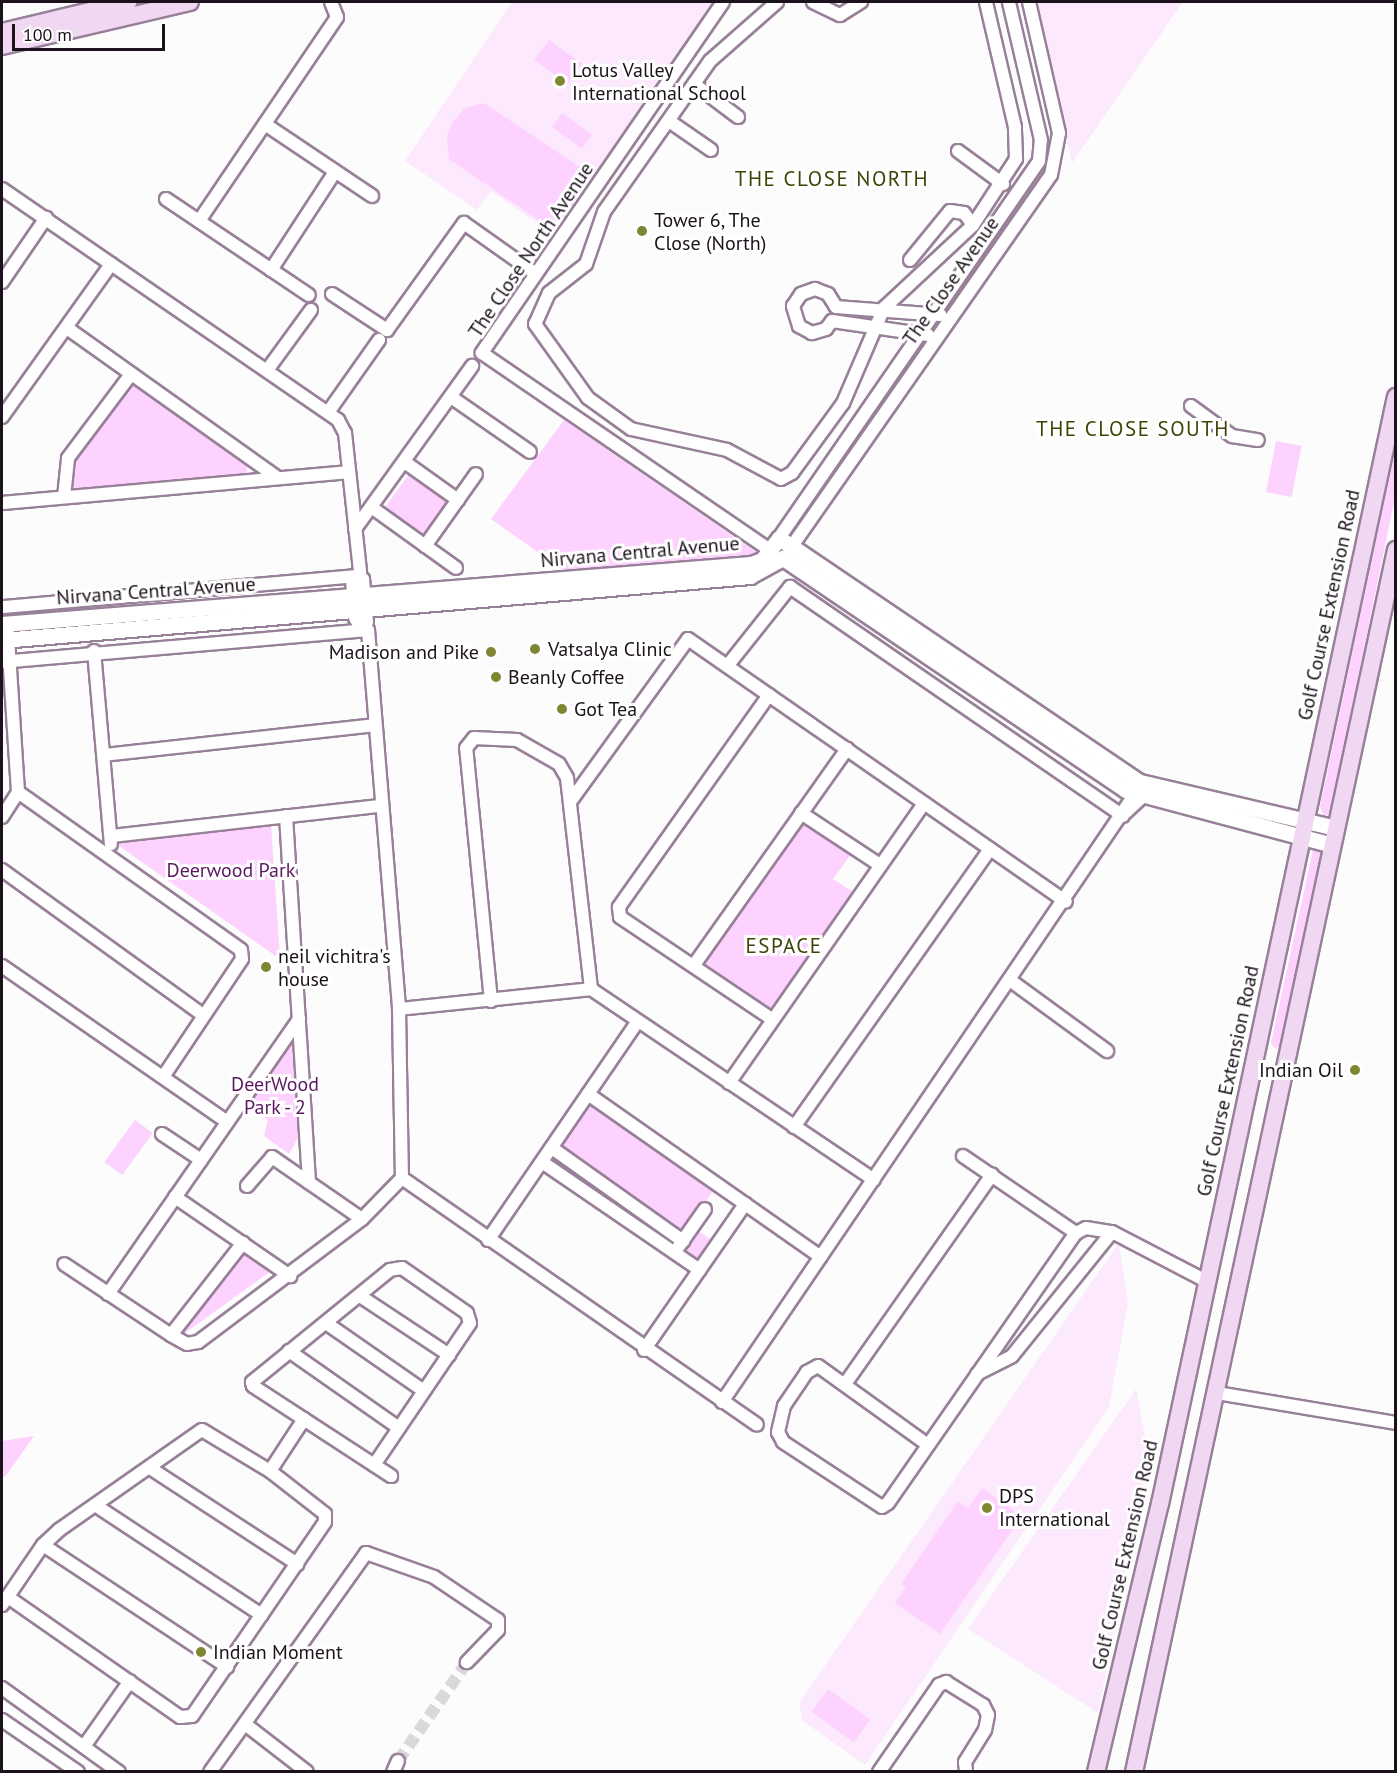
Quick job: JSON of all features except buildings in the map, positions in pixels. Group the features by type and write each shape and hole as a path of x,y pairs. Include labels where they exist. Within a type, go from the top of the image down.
{"main road":[{"path":"2,32 128,2"},
{"path":"2,46 190,2"},
{"name":"Golf Course Extension Road","path":"1096,1772 1208,1282 1301,830 1395,397"},
{"path":"1134,1772 1217,1393 1395,550"}],"street":[{"path":"199,221 336,17 331,2"},
{"name":"The Close North Avenue","path":"723,2 482,353 781,548"},
{"path":"777,2 737,32 694,84 604,212 586,264 537,309 540,337 588,398 631,429 728,450 781,479 792,473 843,403 884,308 973,225 1003,184 1016,159 1015,127 986,2"},
{"path":"813,2 840,15 861,2"},
{"path":"1009,2 1041,140 1039,161 1056,164"},
{"name":"The Close Avenue","path":"781,548 938,336 1056,164 1059,130 1029,2"},
{"path":"694,84 738,117"},
{"path":"669,121 711,150"},
{"path":"265,124 372,196"},
{"path":"958,151 1003,184"},
{"name":"The Close Avenue","path":"781,548 1039,161"},
{"path":"271,270 335,172"},
{"path":"2,189 328,411 345,433 347,472 356,530 362,630"},
{"path":"165,199 309,295"},
{"path":"1013,203 1025,211"},
{"path":"910,260 950,211 964,213 973,225"},
{"path":"2,282 46,218"},
{"path":"332,294 387,330 464,223 536,274"},
{"path":"985,244 996,252"},
{"path":"2,417 111,264"},
{"path":"938,336 875,325 832,321 819,332 805,331 795,320 793,306 801,294 815,289 828,294 836,307 884,308 952,316"},
{"path":"268,369 311,310"},
{"path":"67,327 278,478"},
{"path":"328,411 379,340"},
{"name":"The Close North Avenue","path":"356,530 374,509 472,366"},
{"path":"64,497 68,458 131,374"},
{"path":"451,398 530,452"},
{"path":"1191,406 1232,436 1258,440"},
{"path":"406,463 458,500"},
{"path":"2,502 347,472"},
{"path":"425,546 476,474"},
{"path":"374,509 456,568"},
{"path":"781,548 1143,790 1301,830 1332,845"},
{"name":"Nirvana Central Avenue","path":"4,632 360,603 751,564 781,548"},
{"path":"2,607 357,576"},
{"path":"729,665 790,587 1125,814"},
{"path":"3,661 94,651 368,630 380,806 399,1009 402,1178 362,1220 290,1276 198,1342 187,1344 171,1335 64,1264"},
{"path":"2,817 18,792 3,661 4,632"},
{"path":"570,802 681,642 694,640 1066,902"},
{"path":"94,651 111,854"},
{"path":"769,695 619,907 620,917 772,1020"},
{"path":"104,755 374,725"},
{"path":"491,1000 469,742 474,738 518,740 559,764 570,802 591,989"},
{"path":"694,965 847,749"},
{"path":"722,1401 1143,790"},
{"path":"18,792 111,854 241,950 242,959 163,1077"},
{"path":"729,1083 924,802"},
{"path":"111,836 380,806"},
{"path":"801,813 880,865"},
{"path":"286,816 309,1182"},
{"path":"1301,830 1336,828"},
{"path":"794,1127 990,849"},
{"path":"2,870 203,1015"},
{"path":"2,966 227,1122"},
{"path":"1011,981 1107,1051"},
{"path":"399,1009 591,989 874,1180"},
{"path":"108,1294 299,1019"},
{"path":"488,1240 638,1021"},
{"path":"588,1094 821,1257"},
{"path":"162,1134 201,1160"},
{"path":"552,1148 683,1241"},
{"path":"963,1156 1076,1233"},
{"path":"247,1186 272,1157 362,1220"},
{"path":"542,1162 700,1270"},
{"path":"845,1384 992,1175"},
{"path":"402,1178 644,1350 757,1425"},
{"path":"176,1197 290,1276"},
{"path":"644,1350 745,1204"},
{"path":"674,1252 705,1209"},
{"path":"928,1445 818,1366 811,1369 782,1411 778,1437 882,1507 928,1445 1076,1233 1086,1228 1112,1232 1208,1282"},
{"path":"977,1374 1012,1356 1112,1232"},
{"path":"171,1335 243,1243"},
{"path":"374,1465 449,1354 470,1317 402,1269 390,1270 255,1378 253,1386 304,1419 374,1465 391,1476"},
{"path":"360,1296 449,1354"},
{"path":"326,1323 424,1391"},
{"path":"290,1351 399,1428"},
{"path":"1217,1393 1395,1423"},
{"path":"270,1471 304,1419"},
{"path":"202,1430 270,1471 326,1514 297,1564 192,1716 180,1717 130,1681 5,1601 43,1545 202,1430"},
{"path":"150,1468 297,1564"},
{"path":"98,1507 262,1615"},
{"path":"43,1545 227,1667"},
{"path":"210,1772 366,1553 427,1574 498,1620 498,1630 467,1662"},
{"path":"85,1746 130,1681"},
{"path":"879,1772 939,1685 946,1682 983,1705 988,1715 985,1730 964,1762 966,1772"},
{"path":"2,1688 119,1772"},
{"path":"2,1720 78,1772"},
{"path":"245,1724 307,1772"}],"shaded area":[{"name":"Lotus Valley International School","path":"512,2 716,2 555,236 491,191 477,210 405,161"},
{"path":"1037,2 1183,2 1072,163"},
{"name":"DPS International","path":"1119,1243 1128,1303 1109,1407 865,1765 803,1721 799,1703"},
{"path":"1136,1389 1148,1452 1098,1713 968,1629"}],"green space":[{"path":"549,40 582,64 567,84 534,60"},
{"path":"484,103 583,169 579,198 553,225 547,226 449,159 447,136 453,122 465,108"},
{"path":"562,113 592,135 582,149 552,127"},
{"path":"132,382 247,463 247,479 69,493 66,474"},
{"path":"564,420 759,554 563,570 491,519"},
{"path":"1276,441 1302,446 1292,497 1266,492"},
{"path":"1395,449 1395,497 1330,813 1324,817 1320,807"},
{"path":"410,473 449,501 421,539 382,511"},
{"path":"802,820 852,853 833,879 855,893 772,1010 704,963"},
{"name":"Deerwood Park","path":"271,824 280,959 119,846 121,838"},
{"path":"1314,845 1323,852 1282,1045 1275,1049 1271,1043"},
{"name":"DeerWood Park - 2","path":"292,1039 298,1138 289,1154 264,1136 268,1120 244,1102"},
{"path":"589,1104 713,1191 690,1225 714,1242 698,1264 551,1161"},
{"path":"135,1120 153,1133 122,1175 104,1162"},
{"path":"239,1251 271,1271 181,1336 178,1329"},
{"path":"34,1436 5,1477 2,1475 2,1441"},
{"path":"982,1488 1022,1516 940,1634 895,1603 906,1587 901,1584 958,1501 968,1508"},
{"path":"828,1689 870,1720 854,1742 812,1712"}],"tunnel":[{"path":"398,1761 467,1662"}],"place":[{"name":"Lotus Valley International School","path":"560,81"},
{"name":"Tower 6, The Close (North)","path":"642,231"},
{"name":"Vatsalya Clinic","path":"535,649"},
{"name":"Madison and Pike","path":"491,652"},
{"name":"Beanly Coffee","path":"496,677"},
{"name":"Got Tea","path":"562,709"},
{"name":"neil vichitra's house","path":"266,967"},
{"name":"Indian Oil","path":"1355,1070"},
{"name":"DPS International","path":"987,1508"},
{"name":"Indian Moment","path":"201,1652"}],"district":[{"name":"THE CLOSE NORTH","path":"832,179"},
{"name":"THE CLOSE SOUTH","path":"1133,429"},
{"name":"ESPACE","path":"784,946"}]}
